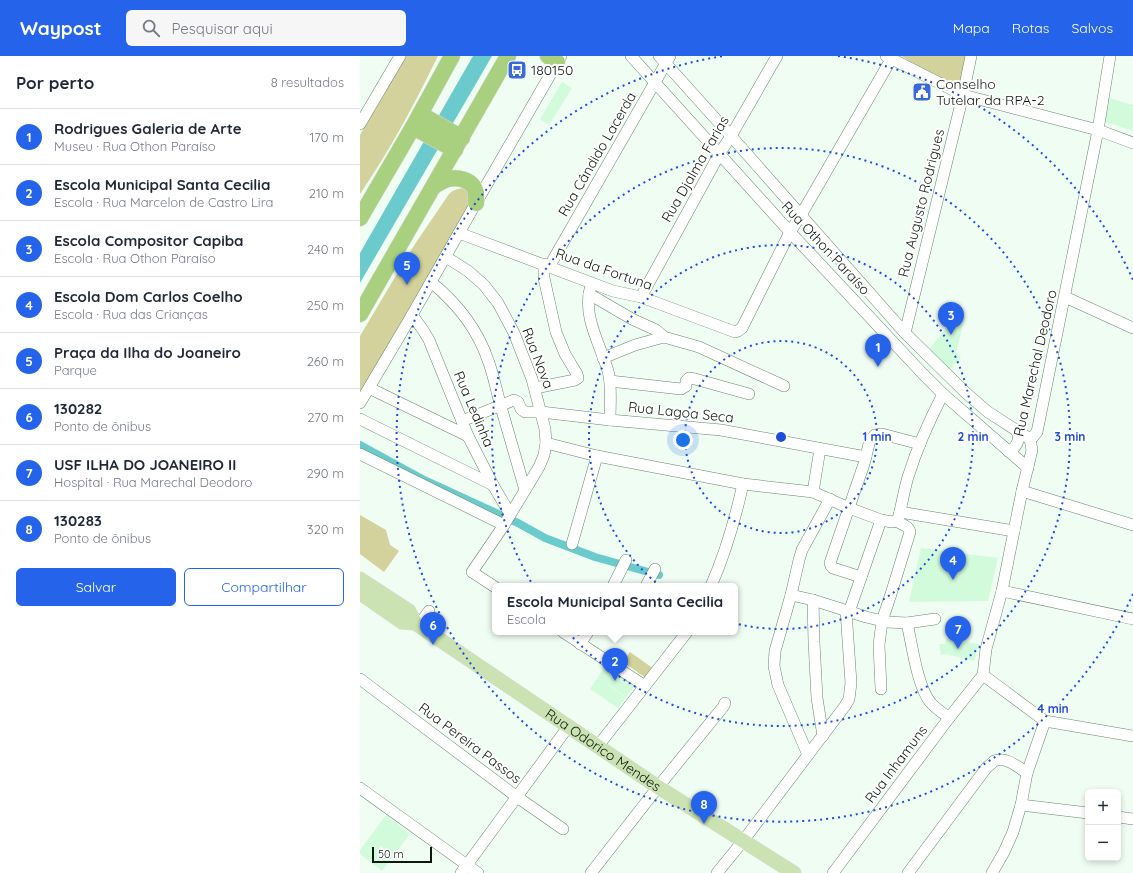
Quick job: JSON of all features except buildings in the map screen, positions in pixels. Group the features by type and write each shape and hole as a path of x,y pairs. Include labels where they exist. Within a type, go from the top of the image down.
{"highway":[{"path":"360,218 421,123 452,56"},
{"path":"360,314 434,186 453,141 508,56"},
{"path":"421,123 453,141"},
{"path":"434,186 446,180 455,179 467,181 474,188 476,193 476,203"}],"main road":[{"name":"Rua Odorico Mendes","path":"360,579 409,611 417,624 568,727 658,787 794,873"},
{"name":"Rua Odorico Mendes","path":"360,593 402,622 417,624"}],"street":[{"path":"360,124 400,56"},
{"name":"Rua Othon Paraíso","path":"631,56 790,232 943,394 1028,468"},
{"name":"Rua Djalma Farias","path":"641,297 720,153 732,136 777,56"},
{"name":"Rua Augusto Rodrigues","path":"905,333 963,95 971,56"},
{"name":"Rua Marechal Deodoro","path":"983,675 986,649 1002,591 1022,491 1032,450 1030,439 1034,437 1037,432 1065,297 1098,130 1110,56"},
{"path":"790,232 890,57 963,95 1098,130 1133,143"},
{"path":"360,403 446,257 555,58"},
{"name":"Rua Othon Paraíso","path":"665,58 905,333 966,394 988,412 1030,439"},
{"name":"Rua Cândido Lacerda","path":"547,265 655,83 665,58"},
{"name":"Rua da Fortuna","path":"459,233 622,294 641,297 735,332 742,328 790,232"},
{"name":"Rua Nova","path":"446,257 484,285 498,303 514,333 532,379 545,429 546,443 544,455 539,467 507,520 472,572 492,585"},
{"path":"535,388 575,380 578,378 564,354 556,332 544,278 547,265"},
{"path":"431,282 446,294 461,310 474,329 483,347 489,363 525,490"},
{"path":"592,283 589,294 589,307 592,325 608,370 610,381 610,420"},
{"path":"589,294 632,319 656,330 664,337 699,347 784,386"},
{"path":"1065,297 1133,328"},
{"name":"Rua Ledinha","path":"412,315 429,340 468,436 507,520"},
{"path":"603,358 636,345 664,337"},
{"path":"610,381 681,389 686,386 687,379 695,379 749,394"},
{"path":"369,388 468,436"},
{"path":"546,443 597,456 744,484 814,492 849,508 881,520 892,522 898,517 908,477 920,444 943,394"},
{"name":"Rua Lagoa Seca","path":"500,405 514,400 518,402 521,409 525,412 541,412 721,430 866,457"},
{"path":"462,421 500,405"},
{"path":"360,419 492,485"},
{"path":"1008,451 1012,450 1018,444 1019,438 1016,430"},
{"path":"861,577 833,568 830,563 866,457 870,440 878,433 920,444"},
{"path":"814,492 820,448"},
{"path":"360,454 507,520"},
{"path":"572,544 597,456"},
{"path":"712,583 725,553 736,518 744,484"},
{"path":"1022,491 1133,525"},
{"path":"808,755 778,685 774,666 775,651 802,550 830,499"},
{"path":"898,517 1014,531"},
{"path":"881,689 879,645 882,621 910,532 898,517"},
{"path":"717,873 823,736 849,699 851,683 848,611 881,520"},
{"path":"614,583 626,561"},
{"path":"647,583 654,569"},
{"path":"1002,591 1133,619"},
{"path":"791,595 813,600 882,621 907,623 935,619"},
{"path":"813,600 817,698 823,736"},
{"path":"417,624 429,611"},
{"path":"907,623 917,670 924,692 930,702 949,718"},
{"path":"566,635 645,686"},
{"path":"580,644 586,635"},
{"path":"598,746 685,635"},
{"path":"983,675 1045,721 1133,736"},
{"name":"Rua Inhamuns","path":"834,873 949,718 983,675"},
{"name":"Rua Pereira Passos","path":"360,679 516,797 563,829"},
{"path":"591,873 725,703"},
{"path":"992,873 1013,832 1021,805 1027,773 1045,721"},
{"path":"464,869 568,727"},
{"path":"908,873 990,764 994,761 1006,760 1027,773"},
{"path":"360,788 464,869 478,873"},
{"path":"1021,805 1085,814"},
{"path":"1121,817 1133,819"}],"shaded area":[{"path":"405,56 438,56 402,126 360,194 360,135"},
{"path":"901,56 968,56 960,84 952,85"},
{"path":"562,82 572,88 549,125 540,119"},
{"path":"1109,98 1133,105 1133,131 1106,122 1105,118"},
{"path":"463,188 468,192 469,205 360,395 360,336 413,247 449,194 455,190"},
{"path":"954,319 964,321 956,353 961,357 949,371 929,349"},
{"path":"360,515 386,530 390,545 399,551 384,572 360,554"},
{"path":"921,548 998,558 988,601 909,602"},
{"path":"946,639 979,644 974,661 947,654 941,655 939,644 945,644"},
{"path":"630,652 654,669 646,678 623,662"},
{"path":"605,666 633,686 633,689 626,697 598,677"},
{"path":"598,677 626,698 618,708 590,689"},
{"path":"386,815 410,834 382,871 360,854 360,850"}],"water":[{"path":"473,56 492,56 360,283 360,253"}],"waterway":[{"path":"360,445 424,480 518,523 545,538 595,557 659,575"}],"place":[{"name":"180150","path":"517,70"},
{"name":"Conselho Tutelar da RPA-2","path":"922,92"},
{"name":"Praça da Ilha do Joaneiro","path":"407,285"},
{"name":"Escola Compositor Capiba","path":"951,335"},
{"name":"Rodrigues Galeria de Arte","path":"878,367"},
{"name":"Escola Dom Carlos Coelho","path":"953,580"},
{"name":"130282","path":"433,645"},
{"name":"USF ILHA DO JOANEIRO II","path":"958,649"},
{"name":"Escola Municipal Santa Cecilia","path":"615,681"},
{"name":"130283","path":"704,824"}]}
